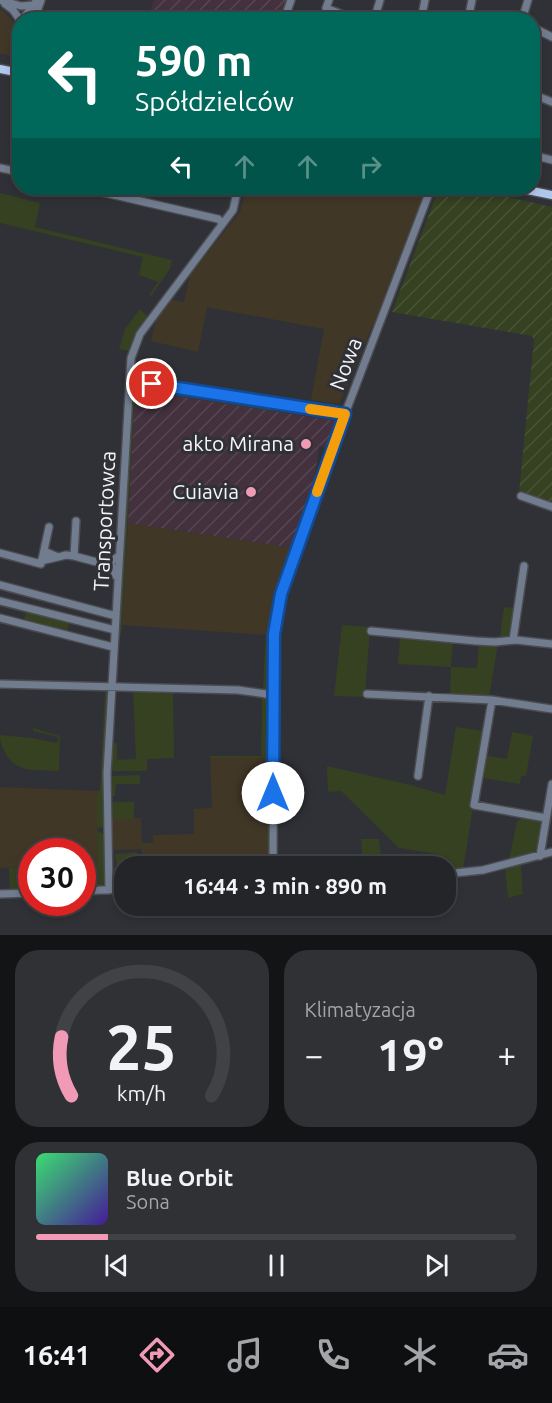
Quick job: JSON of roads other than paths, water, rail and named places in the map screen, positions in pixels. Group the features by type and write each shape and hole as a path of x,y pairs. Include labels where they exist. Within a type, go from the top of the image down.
{"street":[{"path":"329,0 327,8 337,12"},
{"path":"0,1 21,6 37,2"},
{"path":"0,1 15,12"},
{"path":"114,195 218,219 223,223"},
{"name":"Transportowca","path":"108,890 107,773 131,358 137,337 233,210 236,195"},
{"name":"Nowa","path":"273,856 274,634 281,594 345,414 428,195"},
{"path":"130,381 345,414"},
{"path":"520,496 552,507"},
{"path":"74,556 76,521"},
{"path":"41,561 49,527"},
{"path":"44,551 58,557"},
{"path":"0,553 41,564 41,561 66,555 112,566 117,584"},
{"path":"104,564 119,556"},
{"path":"513,640 524,566"},
{"path":"0,585 116,615"},
{"path":"0,601 115,630"},
{"path":"0,618 113,647"},
{"path":"371,631 476,641 513,640 552,644"},
{"path":"0,684 238,690 273,695"},
{"path":"367,694 492,700 552,709"},
{"path":"418,776 429,696"},
{"path":"492,700 474,805 546,818"},
{"path":"540,856 552,784"},
{"path":"456,873 483,870 552,852"},
{"path":"96,890 114,890"},
{"path":"0,894 18,893"}],"place":[{"name":"akto Mirana","path":"306,444"},
{"name":"Cuiavia","path":"251,492"}]}
